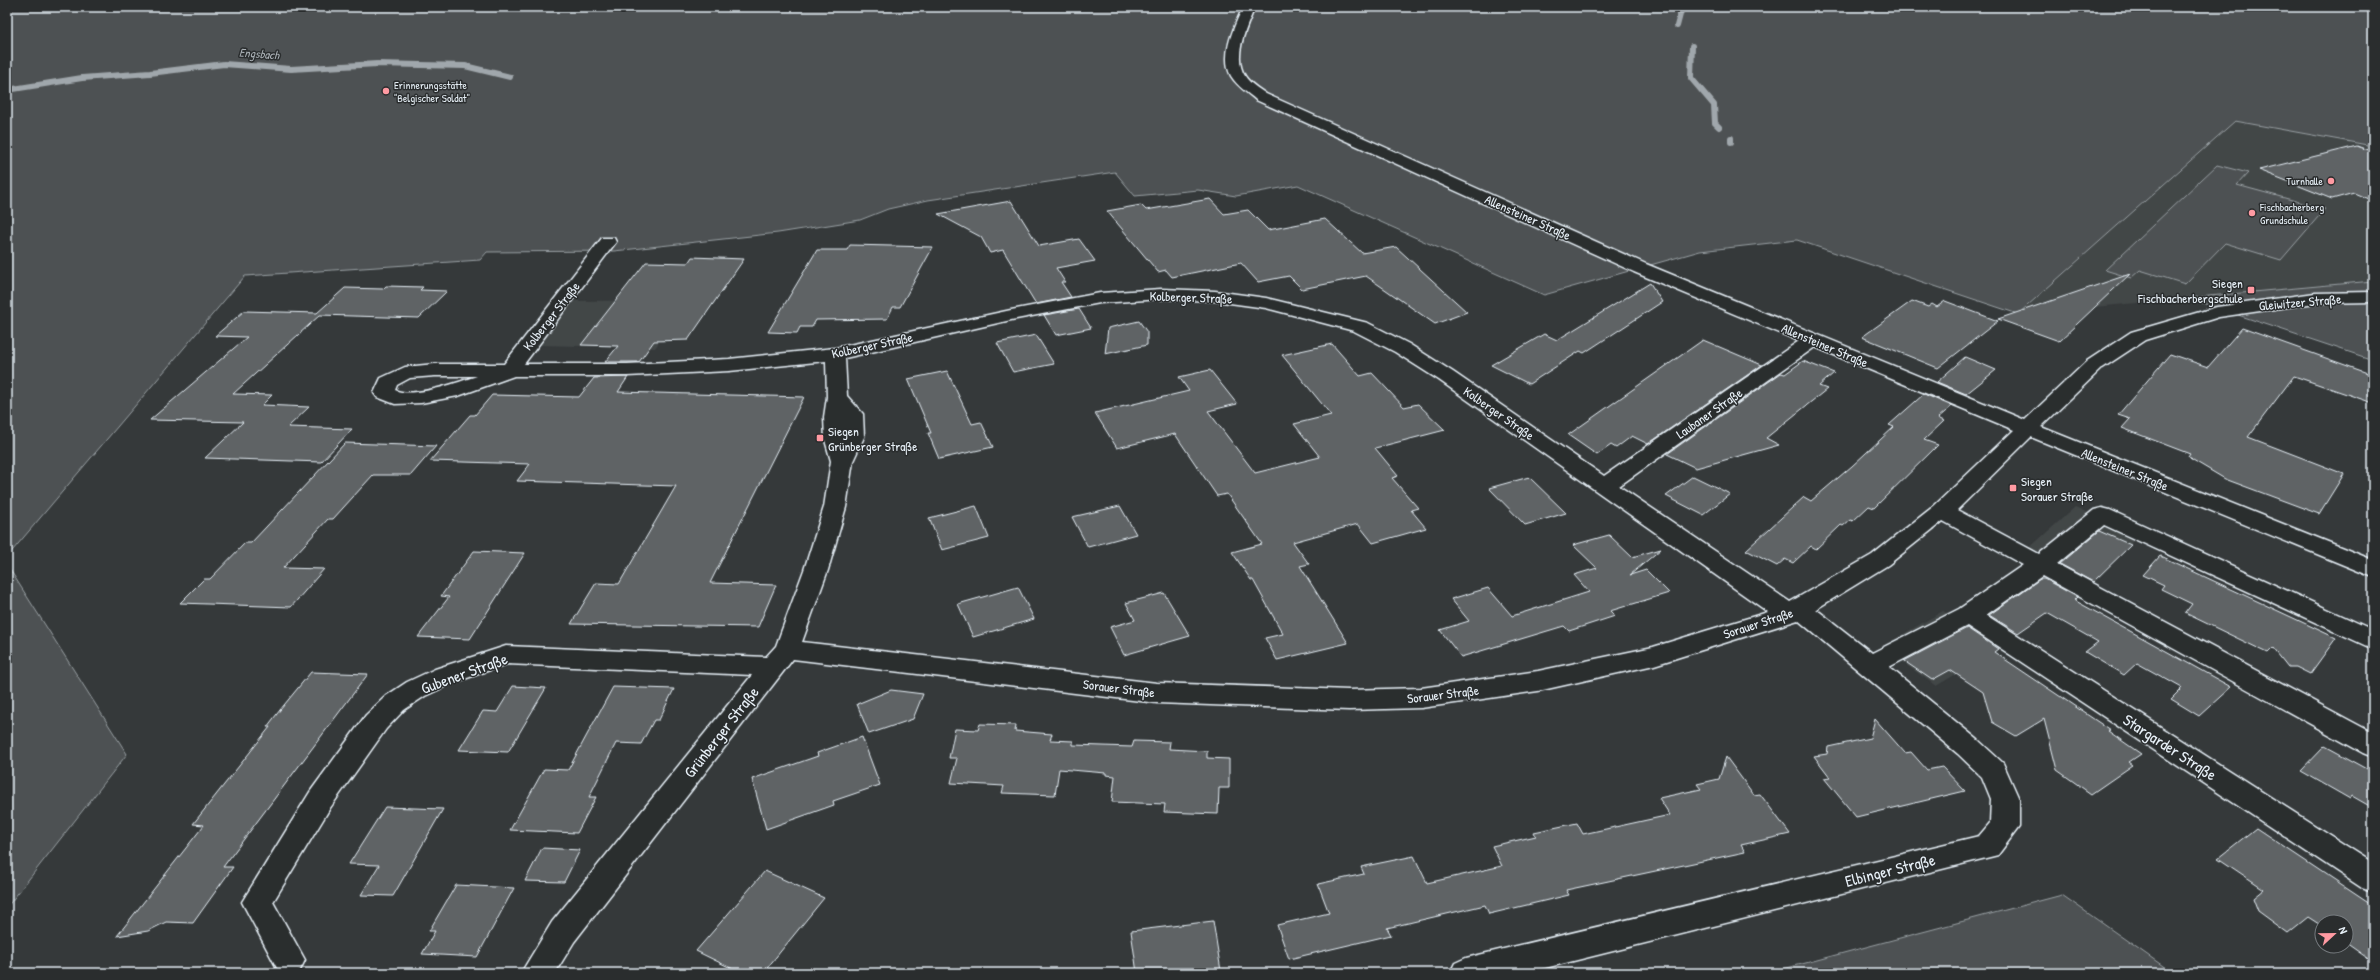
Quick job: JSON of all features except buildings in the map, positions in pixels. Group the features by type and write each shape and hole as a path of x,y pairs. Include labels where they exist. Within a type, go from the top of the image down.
{"street":[{"name":"Allensteiner Straße","path":"1249,7 1240,28 1235,51 1238,75 1261,97 1640,268 2026,428 2373,569"},
{"name":"Kolberger Straße","path":"608,242 509,371 451,392 421,397 395,398 384,393 388,382 405,373 435,370 509,371 627,370 713,365 834,354 1011,315 1100,298 1161,294 1215,296 1266,302 1361,328 1402,348 1446,376 1604,486 1794,611"},
{"name":"Gleiwitzer Straße","path":"2026,428 2094,364 2138,336 2217,312 2277,302 2315,298 2373,297"},
{"name":"Laubaner Straße","path":"1604,486 1813,340"},
{"name":"Grünberger Straße","path":"537,973 563,932 780,658 816,570 835,507 842,461 835,440 834,417 837,397 834,354"},
{"name":"Sorauer Straße","path":"780,658 1158,692 1349,700 1414,698 1538,681 1654,656 1794,611 1880,560 1942,511 2026,428"},
{"path":"1942,511 2042,564 2373,746"},
{"path":"1871,665 1968,615 2042,564 2102,515 2373,640"},
{"name":"Elbinger Straße","path":"1466,973 1988,846 2004,827 2004,799 1993,772 1968,747 1871,665 1794,611"},
{"name":"Stargarder Straße","path":"1968,615 2373,879"},
{"name":"Gubener Straße","path":"288,960 257,902 320,800 376,722 395,703 416,689 444,676 506,655 780,658"}],"shaded area":[{"path":"7,7 2373,7 2373,146 2235,121 2018,314 1797,240 1700,251 1544,295 1298,185 1236,196 1198,190 1135,196 1115,172 928,200 888,209 860,220 778,233 614,251 487,252 480,260 245,276 7,557"},
{"name":"Fischbacherberg Grundschule","path":"2235,121 2373,146 2373,281 2018,314"},
{"path":"2217,165 2248,173 2237,185 2325,209 2281,260 2225,243 2185,284 2140,270 2131,278 2105,270"},
{"path":"2373,281 2373,360 2187,298"},
{"path":"688,300 655,348 540,345 571,301"},
{"path":"2075,507 2138,536 2093,584 2026,551"},
{"path":"7,565 127,754 7,907"},
{"path":"1943,611 2002,647 1936,686 1881,647"},
{"path":"2062,895 2173,973 1768,973"}],"waterway":[{"path":"1677,26 1682,7"},
{"path":"1692,46 1691,78 1714,105 1715,123 1719,127"},
{"name":"Engsbach","path":"7,90 82,78 150,73 224,64 291,69 377,64 465,66 510,77"}],"place":[{"name":"Erinnerungsstätte \"Belgischer Soldat\"","path":"386,91"},
{"name":"Turnhalle","path":"2331,181"},
{"name":"Fischbacherberg Grundschule","path":"2252,213"},
{"name":"Siegen Fischbacherbergschule","path":"2251,290"},
{"name":"Siegen Grünberger Straße","path":"820,438"},
{"name":"Siegen Sorauer Straße","path":"2013,488"}]}
